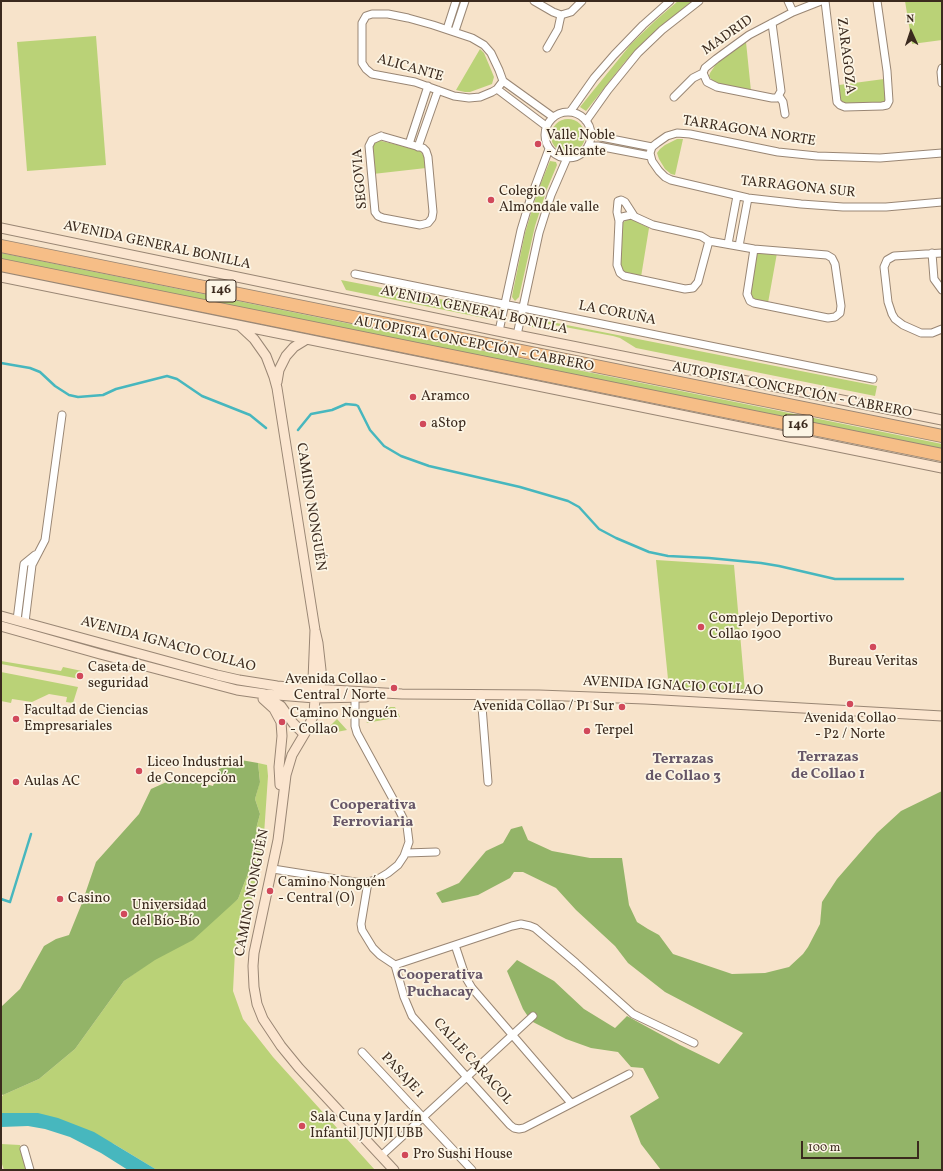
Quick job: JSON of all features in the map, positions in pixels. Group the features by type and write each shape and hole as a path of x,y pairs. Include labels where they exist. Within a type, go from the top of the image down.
{"highway":[{"name":"AUTOPISTA CONCEPCIÓN - CABRERO","path":"1,246 942,436"},
{"name":"AUTOPISTA CONCEPCIÓN - CABRERO","path":"1,264 942,455"}],"main road":[{"name":"AVENIDA GENERAL BONILLA","path":"1,228 517,335 942,420"},
{"path":"1,277 942,468"},
{"name":"CAMINO NONGUÉN","path":"239,325 254,339 266,356 277,388 318,643 322,679 316,692 314,714 289,761 282,798 278,840 254,953 252,966 254,987 260,1012 271,1031 290,1057 394,1170"},
{"name":"CAMINO NONGUÉN","path":"277,388 279,370 285,358 294,347 307,339"},
{"name":"AVENIDA IGNACIO COLLAO","path":"1,616 158,660 239,680 355,697 402,694"},
{"name":"AVENIDA IGNACIO COLLAO","path":"1,626 237,690 265,694 316,692 539,695 646,699 942,716"},
{"path":"237,690 246,695 276,703 281,706 293,723 304,734"},
{"path":"263,699 274,709 280,722 282,736 279,767 282,798"}],"street":[{"path":"447,29 456,1"},
{"path":"455,31 465,1"},
{"path":"534,1 561,15 571,12 582,1"},
{"path":"570,112 594,78 614,55 643,25 670,1"},
{"path":"586,121 608,90 638,53 662,30 699,1"},
{"path":"788,1 793,12"},
{"path":"799,1 802,8"},
{"name":"ZARAGOZA","path":"802,8 822,1"},
{"name":"ZARAGOZA","path":"825,1 837,102 840,106 845,107 882,106 887,105 889,101 877,1"},
{"name":"MADRID","path":"674,97 693,78 703,73 705,68 739,41 759,28 802,8"},
{"name":"ALICANTE","path":"497,89 486,95 469,98 454,96 401,78 372,74 366,69 362,59 362,23 366,16 375,13 408,18 455,31 478,41 487,48 495,59 503,81"},
{"path":"547,48 558,29 561,15"},
{"name":"MADRID","path":"772,23 781,91 779,96"},
{"path":"942,68 942,83"},
{"name":"MADRID","path":"703,73 707,82 717,87 772,98 779,96"},
{"path":"546,126 497,89 503,81 553,117"},
{"path":"409,144 428,86"},
{"path":"418,147 438,90"},
{"name":"MADRID","path":"779,96 783,102 785,114"},
{"path":"564,112 570,112 579,115 586,121 591,132 591,137 588,146 579,155 567,158 557,156 549,149 544,136 546,126 553,117 564,112"},
{"path":"588,146 598,146 650,156 650,150 652,147 600,137 591,132"},
{"name":"TARRAGONA NORTE","path":"652,147 667,136 677,133 684,133 757,148 817,156 880,158 942,153"},
{"name":"SEGOVIA","path":"381,136 409,144 425,149 428,157 433,212 432,218 428,223 423,225 380,217 376,214 373,207 368,150 370,143 375,138 381,136"},
{"path":"499,331 521,230 530,200 549,149"},
{"name":"TARRAGONA SUR","path":"650,156 662,175 671,180 748,198 801,204 850,207 892,207 942,202"},
{"path":"517,335 538,233 551,195 567,158"},
{"path":"728,244 738,196"},
{"path":"739,246 748,198"},
{"path":"634,216 625,202 619,200 616,208 619,221 617,267 620,272 627,277 685,289 693,288 698,282 709,241"},
{"path":"619,221 625,215 634,216 653,225 701,236 709,241 754,249 825,254 830,256 835,264 841,306 840,313 835,317 828,318 750,301 747,294 754,249"},
{"path":"932,253 934,279 942,290"},
{"path":"942,253 894,256 887,260 884,271 888,302 892,314 898,321 918,332 932,333 942,329"},
{"name":"LA CORUÑA","path":"355,274 873,379"},
{"path":"21,621 32,565 45,540 62,415"},
{"path":"481,694 488,782"},
{"path":"272,869 355,882 368,882 388,874 398,865 406,853 409,836 405,822 357,733 355,726 355,697"},
{"path":"406,853 436,852"},
{"path":"368,882 361,924 362,930 373,948 380,955 395,965 516,924 530,926 535,928 576,963 633,1014 694,1043"},
{"path":"455,945 466,978 472,988 571,1103 629,1074"},
{"name":"CALLE CARACOL","path":"395,965 409,1011 510,1125 517,1129 524,1128 571,1103"},
{"path":"381,1156 466,1076 533,1016"},
{"name":"PASAJE 1","path":"362,1052 472,1170"},
{"path":"24,1149 30,1170"}],"green space":[{"path":"678,1 694,1 649,37 624,63 586,111 580,107 631,44"},
{"path":"905,1 942,1 942,40 912,44"},
{"path":"96,36 106,165 27,171 17,42"},
{"path":"746,42 751,91 714,83 709,76 716,64"},
{"path":"480,49 484,53 494,77 492,84 470,92 456,90"},
{"path":"884,79 887,97 885,103 848,104 842,102 840,99 839,85"},
{"path":"571,119 578,121 583,126 585,136 583,146 578,151 565,153 558,151 553,146 551,133 553,126 558,121"},
{"path":"677,139 683,139 675,175 671,174 665,169 657,153 665,145"},
{"path":"377,140 419,150 424,156 426,168 373,174 372,146"},
{"path":"550,161 556,162 557,165 547,189 535,226 519,297 515,301 512,297 525,233 538,190"},
{"path":"628,219 649,228 641,277 625,273 622,271 620,265 621,224"},
{"path":"758,252 777,253 768,303 755,300 750,297 756,255"},
{"path":"1,253 942,444 942,450 1,259"},
{"path":"341,280 486,308 490,311 491,316 489,319 346,290"},
{"path":"531,318 877,386 875,396 636,348 620,338 613,336 538,322 537,328 527,326 528,320"},
{"name":"Complejo Deportivo Collao 1900","path":"656,560 734,565 745,691 669,689"},
{"path":"1,661 61,671 63,667 82,671 80,679 1,664"},
{"path":"1,672 78,687 73,703 66,702 67,697 49,694 32,702 12,699 11,703 1,701"},
{"path":"390,707 395,707 400,717 366,723"},
{"path":"337,719 347,730 321,735"},
{"path":"241,760 258,763 260,782 255,799 260,814 256,829 258,848 238,899 193,940 155,960 124,981 75,1049 39,1079 3,1095 1,1094 1,1007 20,989 44,946 56,939 69,935 96,862 139,814 151,789 171,780 188,779 213,786 219,769"},
{"path":"258,763 267,765 268,776 263,849 254,893 240,930 235,951 233,991 243,1019 273,1057 375,1170 157,1170 114,1144 17,1114 1,1113 1,1098 3,1095 39,1079 75,1049 124,981 238,899 258,848 256,829 260,814 255,799 260,781"},
{"path":"942,791 942,1170 661,1170 641,1144 630,1116 659,1098 643,1068 631,1067 618,1052 591,1048 566,1039 531,1021 523,1009 507,971 517,960 554,981 584,1009 615,1028 627,1016 719,1064 743,1033 665,992 628,963 615,946 576,910 556,888 523,872 514,872 510,878 478,895 442,903 436,893 459,883 486,851 503,843 511,829 522,826 528,840 552,851 590,858 622,858 629,905 637,922 659,935 673,954 732,974 765,973 789,967 803,954 820,924 822,902 837,879 877,833 901,811"},
{"path":"1,1144 20,1145 28,1170 4,1170 1,1161"}],"water":[{"path":"1,1113 38,1113 58,1118 94,1132 157,1170 128,1170 101,1153 70,1137 45,1129 28,1126 1,1127"}],"waterway":[{"path":"1,363 30,368 40,372 55,386 69,395 78,397 103,395 116,389 167,376 177,379 202,396 250,415 266,428"},
{"path":"298,430 311,414 332,410 346,404 356,405 358,406 370,430 384,446 401,456 429,466 520,487 568,501 579,507 599,529 649,552 668,556 761,563 835,579 903,579"},
{"path":"1,899 10,902 31,834"}],"place":[{"name":"Valle Noble - Alicante","path":"538,144"},
{"name":"Colegio Almondale valle","path":"491,200"},
{"name":"Aramco","path":"413,397"},
{"name":"aStop","path":"423,424"},
{"name":"Complejo Deportivo Collao 1900","path":"701,627"},
{"name":"Bureau Veritas","path":"873,647"},
{"name":"Caseta de seguridad","path":"80,676"},
{"name":"Avenida Collao - Central / Norte","path":"394,688"},
{"name":"Avenida Collao - P2 / Norte","path":"850,704"},
{"name":"Avenida Collao / P1 Sur","path":"622,707"},
{"name":"Facultad de Ciencias Empresariales","path":"16,719"},
{"name":"Camino Nonguén - Collao","path":"282,722"},
{"name":"Terpel","path":"587,731"},
{"name":"Liceo Industrial de Concepción","path":"139,771"},
{"name":"Aulas AC","path":"16,782"},
{"name":"Camino Nonguén - Central (O)","path":"270,891"},
{"name":"Casino","path":"60,899"},
{"name":"Universidad del Bío-Bío","path":"124,914"},
{"name":"Sala Cuna y Jardín Infantil JUNJI UBB","path":"302,1126"},
{"name":"Pro Sushi House","path":"405,1155"}],"district":[{"name":"Terrazas de Collao 1","path":"828,766"},
{"name":"Terrazas de Collao 3","path":"683,768"},
{"name":"Cooperativa Ferroviaria","path":"373,814"},
{"name":"Cooperativa Puchacay","path":"440,984"}]}
